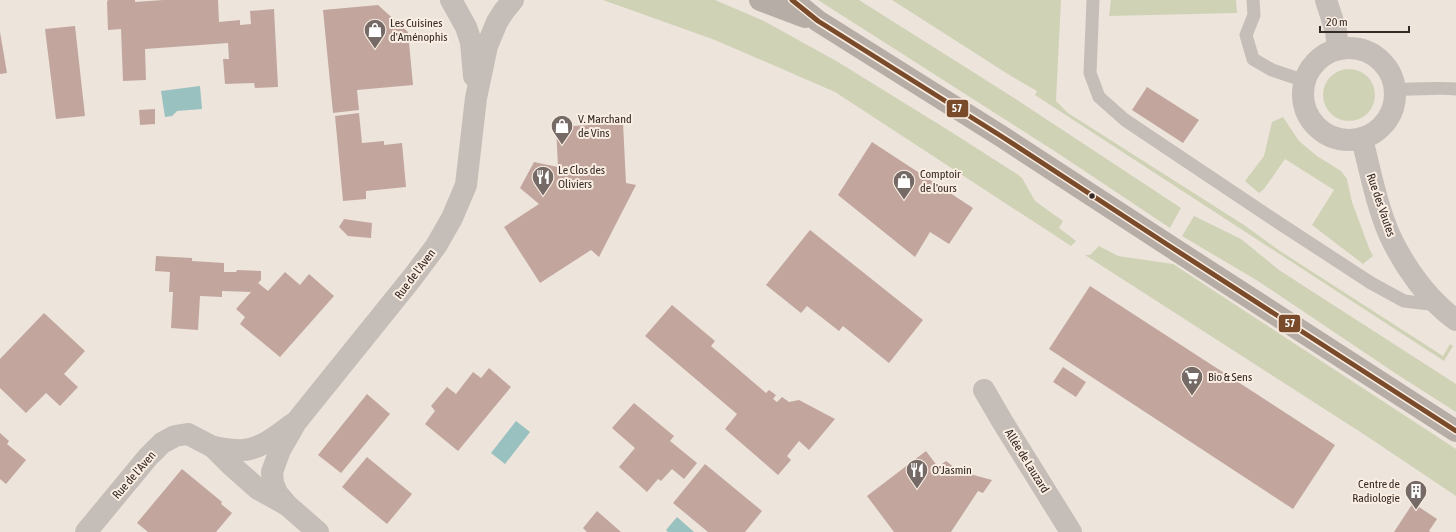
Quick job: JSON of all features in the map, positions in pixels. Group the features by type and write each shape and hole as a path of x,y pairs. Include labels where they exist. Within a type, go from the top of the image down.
{"main road":[{"path":"760,0 818,21"},
{"path":"792,0 818,21 1007,140 1456,431"}],"street":[{"name":"Rue de l'Aven","path":"451,0 466,27 471,42 476,98"},
{"name":"Rue de l'Aven","path":"318,532 287,505 277,493 273,483 272,472 280,450 296,422 436,246 452,218 466,185 476,98 491,33 504,10 513,0"},
{"path":"1326,0 1336,31 1338,49"},
{"path":"1358,48 1376,56 1389,70 1396,89 1396,99 1384,125 1362,139 1345,140 1332,137 1320,130 1310,120 1305,108 1303,94 1304,81 1310,70 1317,60 1327,53 1338,49 1358,48"},
{"name":"Rue des Vautes","path":"1362,139 1368,165 1390,236 1416,279 1438,305 1456,320"},
{"name":"Allée de Lauzard","path":"984,390 1065,530"},
{"name":"Rue de l'Aven","path":"86,532 148,457 162,443 175,436 188,434 213,446 235,450 251,449 265,444 296,422"},
{"name":"Rue de l'Aven","path":"213,446 232,466 258,489 287,505"}],"lane":[{"path":"1093,0 1090,73 1099,97 1125,120 1269,217 1371,283 1404,301 1438,305"},
{"path":"1253,0 1254,15 1246,35 1253,59 1272,70 1304,81"},
{"path":"1396,89 1456,89"}],"green space":[{"path":"603,0 715,0 764,21 838,62 1017,174 1022,178 1035,201 1063,221 1059,228 1076,241 1071,246 835,92 715,40"},
{"path":"818,0 859,0 1011,96 1181,208 1170,228 1056,152"},
{"path":"892,0 1061,0 1056,101 1068,113 1244,225 1280,251 1443,356 1450,344 1453,346 1444,361 1035,95 1037,91"},
{"path":"1111,0 1236,0 1237,13 1109,16"},
{"path":"1344,69 1354,69 1368,76 1375,90 1375,100 1368,114 1354,121 1344,121 1334,117 1327,110 1323,100 1323,90 1327,80 1334,73"},
{"path":"1283,117 1299,141 1317,156 1341,171 1347,179 1352,202 1373,256 1363,264 1312,225 1334,190 1285,159 1264,189 1259,193 1245,181 1264,156 1272,122"},
{"path":"1194,216 1241,239 1279,270 1456,384 1456,412 1258,281 1182,236"},
{"path":"1099,246 1118,256 1173,264 1456,449 1456,496 1365,435 1085,255 1090,255"}],"water":[{"path":"200,86 202,109 177,111 172,116 165,117 161,91"},
{"path":"516,421 530,432 505,464 491,453"},
{"path":"677,517 694,532 668,532 666,530"}],"building":[{"path":"108,0 135,0 135,2 163,0 218,0 219,22 240,20 240,25 251,24 250,11 274,9 278,87 255,88 254,83 225,84 223,59 229,59 228,43 145,49 146,80 123,81 121,29 108,30"},
{"path":"378,5 408,32 413,85 357,90 359,110 333,113 323,10"},
{"path":"75,26 85,116 56,119 45,29"},
{"path":"0,32 7,73 0,74"},
{"path":"1147,87 1199,120 1183,143 1132,110"},
{"path":"155,109 155,124 140,125 139,110"},
{"path":"359,113 362,143 384,141 384,145 402,143 406,187 366,191 366,199 343,201 335,116"},
{"path":"623,123 626,183 636,185 599,257 591,250 540,283 504,227 539,204 520,188 534,162 558,167 556,127"},
{"name":"Comptoir de l'ours","path":"872,142 973,208 949,244 930,232 915,257 838,195"},
{"path":"344,219 372,223 371,238 348,236 339,227"},
{"path":"810,230 923,320 889,363 843,326 839,331 807,306 801,313 766,285"},
{"path":"156,256 192,258 192,261 224,263 224,272 236,272 237,270 261,271 261,280 258,283 268,291 285,272 300,285 309,274 334,296 280,357 240,324 245,317 236,309 251,292 222,291 222,297 200,296 198,330 171,328 173,292 169,292 170,272 155,271"},
{"name":"Bio & Sens","path":"1090,286 1335,445 1293,509 1049,349"},
{"path":"672,305 715,341 711,346 766,393 769,390 776,395 773,399 777,402 782,397 789,402 799,400 835,419 809,450 799,441 787,456 791,460 778,475 725,429 737,414 645,336"},
{"path":"44,313 85,351 64,374 78,387 60,406 46,393 26,413 0,388 0,359"},
{"path":"1063,367 1086,382 1076,397 1053,382"},
{"path":"489,368 511,387 458,451 425,424 435,411 431,406 447,387 456,394 473,372 481,378"},
{"path":"367,394 390,414 341,473 318,455"},
{"path":"634,403 674,436 670,441 697,463 684,479 672,469 661,481 658,479 647,492 619,467 635,448 612,428"},
{"path":"0,433 9,441 7,444 26,460 6,484 0,479"},
{"name":"O'Jasmin","path":"926,451 938,467 946,461 959,471 992,480 983,493 978,491 951,532 894,532 867,496"},
{"path":"367,457 412,494 387,524 342,487"},
{"path":"705,464 762,511 745,532 708,532 673,503"},
{"path":"182,469 222,502 221,504 232,513 216,532 148,532 137,523"},
{"name":"Centre de Radiologie","path":"1413,503 1437,519 1429,531 1431,532 1394,532"},
{"path":"597,511 621,532 587,532 583,528"}],"transit line":[{"name":"57","path":"792,0 818,21 1001,136 1456,431"}],"place":[{"name":"Les Cuisines d'Aménophis","path":"375,50"},
{"name":"V. Marchand de Vins","path":"562,146"},
{"name":"Le Clos des Oliviers","path":"543,196"},
{"name":"Comptoir de l'ours","path":"904,200"},
{"name":"Bio & Sens","path":"1192,396"},
{"name":"O'Jasmin","path":"917,490"},
{"name":"Centre de Radiologie","path":"1416,510"}]}
